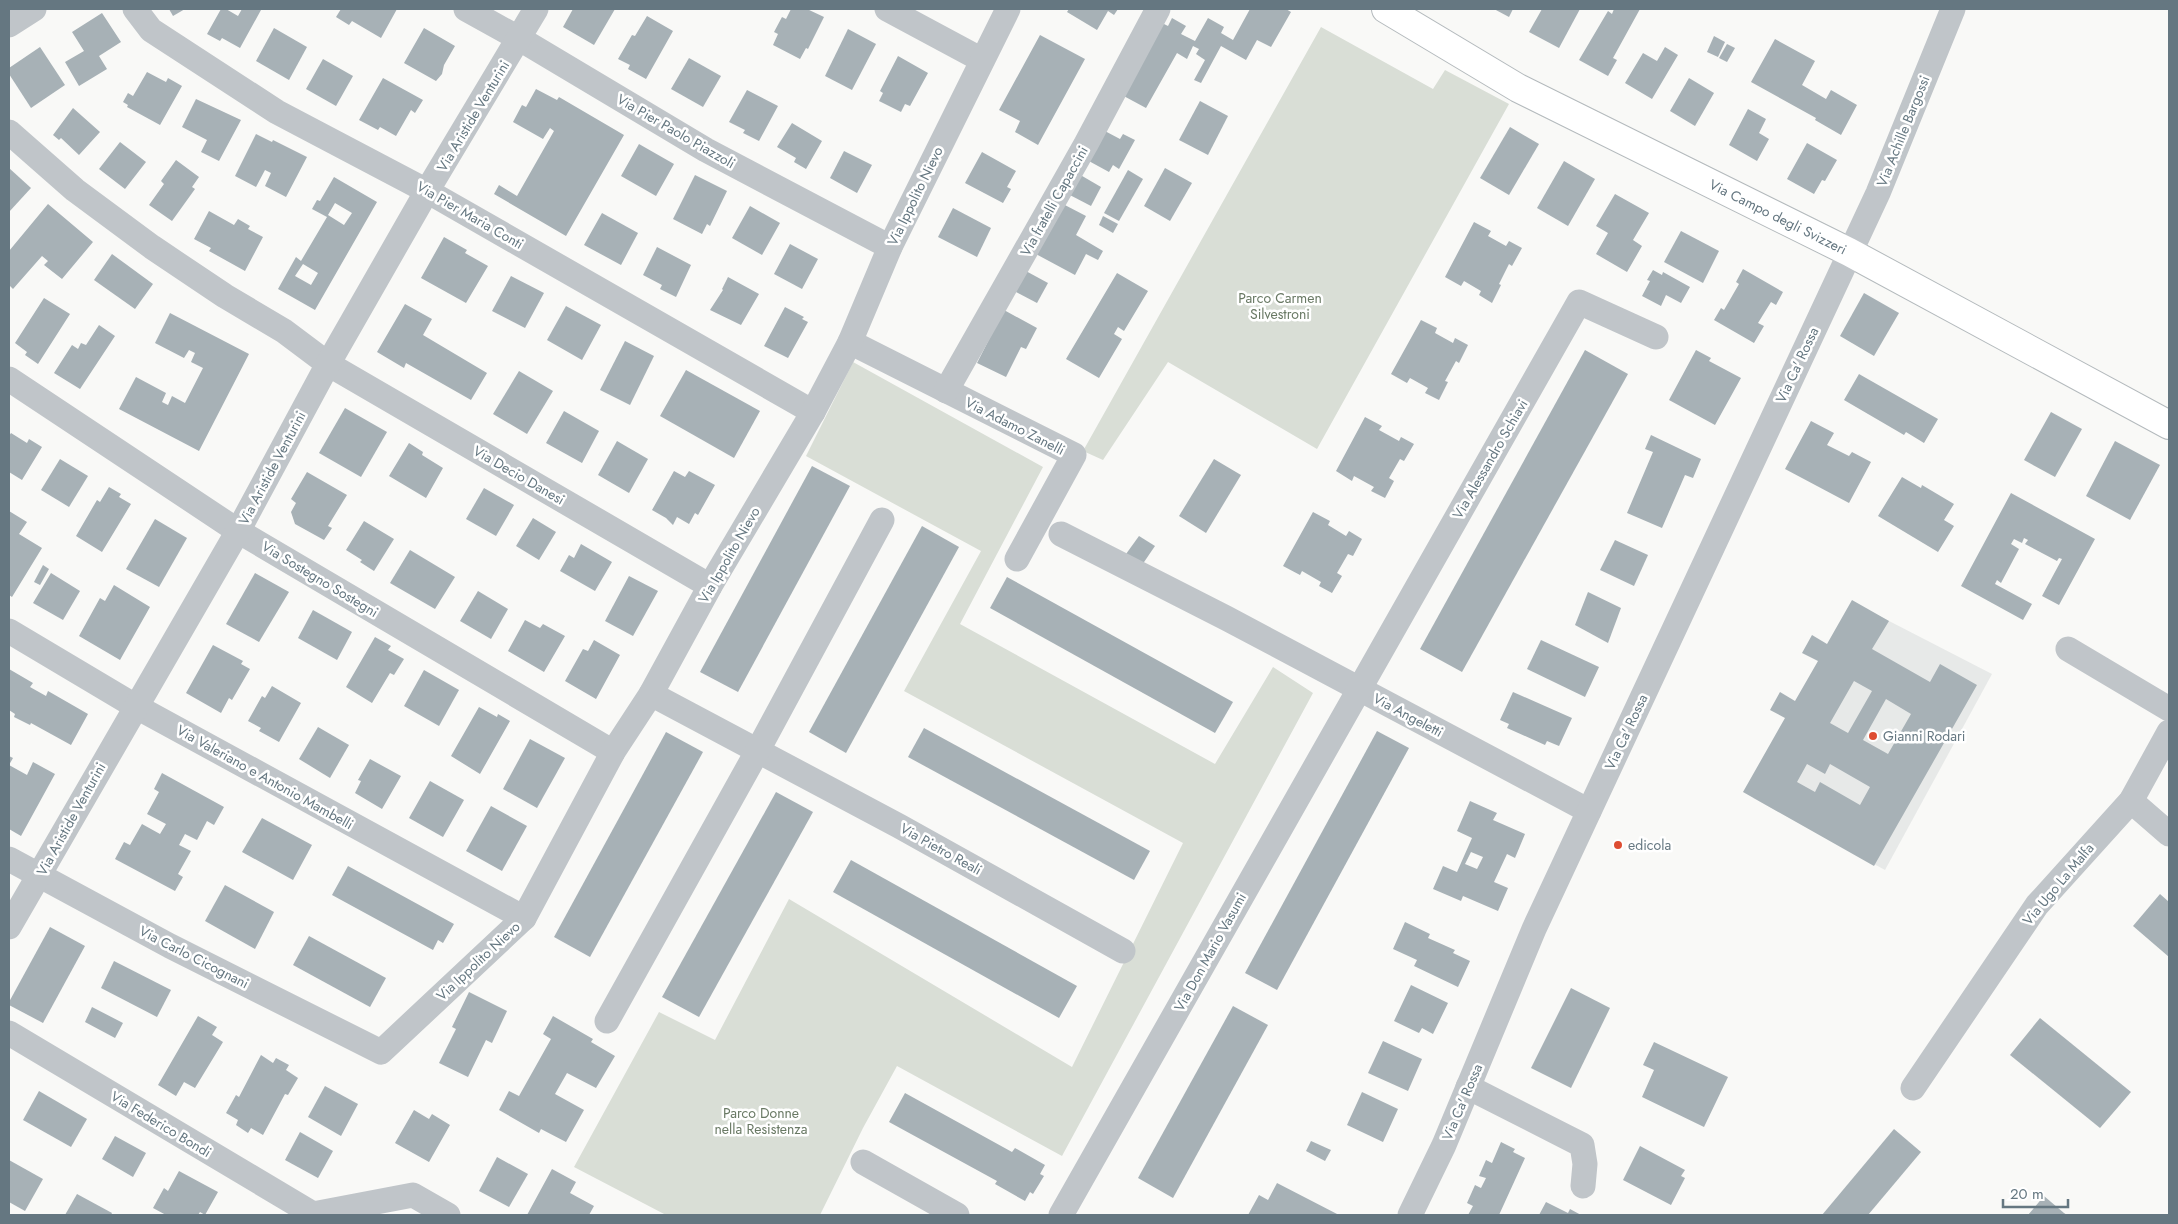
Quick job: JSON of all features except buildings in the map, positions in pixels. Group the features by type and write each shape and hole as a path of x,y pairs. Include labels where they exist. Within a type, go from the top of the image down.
{"main road":[{"name":"Via Campo degli Svizzeri","path":"1386,9 1518,88 1850,252 2169,425"}],"street":[{"path":"9,26 34,9"},
{"name":"Via Pier Maria Conti","path":"135,9 151,30 277,112 427,191 813,412"},
{"name":"Via Pier Paolo Piazzoli","path":"466,9 706,150 890,247"},
{"name":"Via Aristide Venturini","path":"9,927 135,706 238,531 328,364 427,191 520,39 536,9"},
{"path":"887,9 982,60"},
{"name":"Via Ippolito Nievo","path":"381,1052 524,918 613,752 651,694 710,586 813,412 850,342 890,247 1008,9"},
{"name":"Via fratelli Capaccini","path":"946,391 1086,144 1158,9"},
{"name":"Via Achille Bargossi","path":"1850,252 1878,192 1953,9"},
{"name":"Via Decio Danesi","path":"9,132 75,190 152,247 225,296 284,331 328,364 710,586"},
{"name":"Via Ca' Rossa","path":"1410,1215 1444,1145 1534,928 1850,252"},
{"name":"Via Alessandro Schiavi","path":"1359,689 1579,302 1656,337"},
{"name":"Via Adamo Zanelli","path":"850,342 1074,456 1017,559"},
{"name":"Via Sostegno Sostegni","path":"9,379 238,531 613,752"},
{"path":"607,1021 758,750 882,520"},
{"name":"Via Angeletti","path":"1061,534 1226,618 1590,811"},
{"name":"Via Valeriano e Antonio Mambelli","path":"9,631 135,706 524,918"},
{"path":"2068,649 2169,708"},
{"name":"Via Don Mario Vasumi","path":"1061,1215 1359,689"},
{"name":"Via Pietro Reali","path":"651,694 758,750 1123,951"},
{"name":"Via Ugo La Malfa","path":"1913,1088 2037,905 2131,801 2169,732"},
{"path":"2131,801 2169,834"},
{"name":"Via Carlo Cicognani","path":"9,859 170,946 381,1052"},
{"name":"Via Federico Bondi","path":"9,1033 313,1214"},
{"path":"1468,1087 1582,1145 1585,1164 1582,1186"},
{"path":"863,1162 957,1215"},
{"path":"313,1214 413,1195 448,1215"}],"shaded area":[{"name":"Gianni Rodari","path":"1858,605 1992,674 1885,870 1753,798"}],"green space":[{"name":"Parco Carmen Silvestroni","path":"1321,27 1433,89 1445,70 1509,104 1317,449 1168,362 1103,460 1083,451"},
{"name":"Parco Donne nella Resistenza","path":"853,362 1043,467 960,624 1215,764 1273,667 1313,693 1062,1156 897,1066 863,1128 820,1215 666,1215 574,1167 659,1012 715,1040 789,899 1072,1067 1183,843 904,691 981,551 806,456"}],"place":[{"name":"Gianni Rodari","path":"1873,736"},
{"name":"edicola","path":"1618,845"}]}
